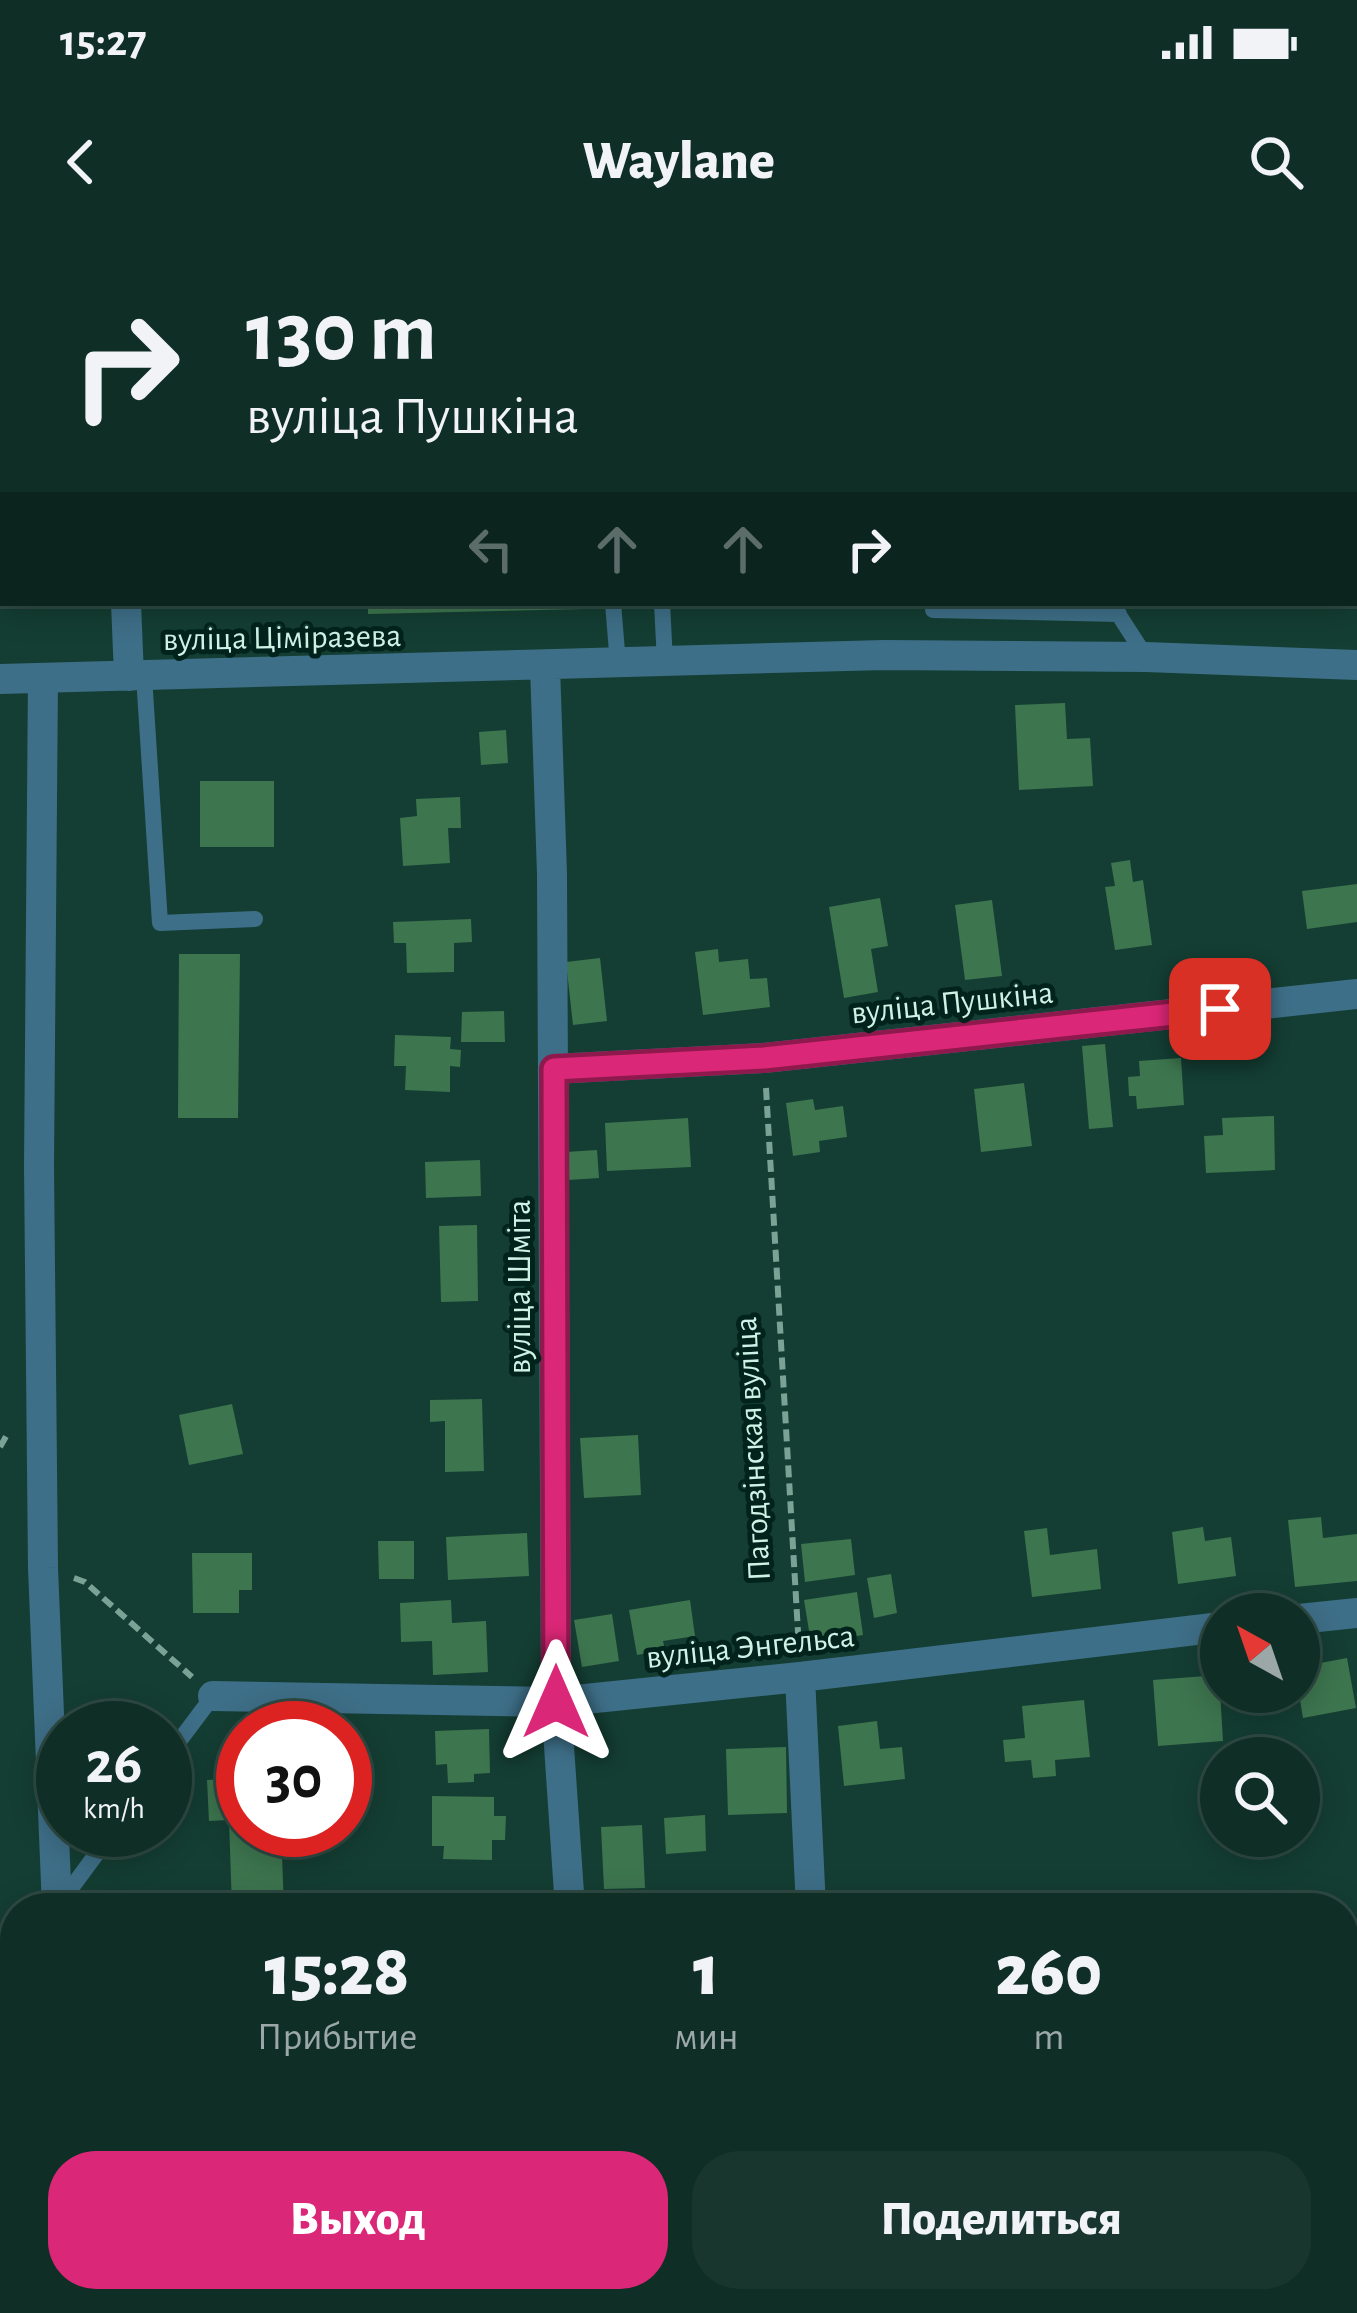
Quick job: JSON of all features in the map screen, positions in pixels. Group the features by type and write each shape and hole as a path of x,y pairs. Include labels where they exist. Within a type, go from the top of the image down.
{"street":[{"path":"125,606 137,676"},
{"name":"вуліца Ціміразева","path":"0,679 884,656 1146,657 1357,665"},
{"name":"вуліца Шміта","path":"545,666 552,874 556,1702 569,1893"},
{"path":"43,678 39,1166 43,1568 56,1893"},
{"name":"вуліца Пушкіна","path":"554,1069 764,1058 1357,994"},
{"path":"1320,1617 1357,1613"},
{"name":"вуліца Энгельса","path":"212,1696 556,1702 1200,1630"},
{"path":"800,1677 810,1893"}],"lane":[{"path":"614,606 618,664"},
{"path":"662,606 664,662"},
{"path":"938,606 933,610 1115,609 1146,657"},
{"path":"137,676 160,922 255,919"},
{"path":"192,1723 212,1696"},
{"path":"67,1893 94,1857"}],"path":[{"name":"Пагодзінская вуліца","path":"764,1058 800,1677"},
{"path":"43,1568 85,1582 212,1696"}],"building":[{"path":"368,606 585,606 585,609 368,614"},
{"path":"1065,703 1067,739 1090,738 1093,786 1019,790 1015,705"},
{"path":"506,730 508,763 481,765 479,732"},
{"path":"200,781 274,781 274,847 200,847"},
{"path":"460,797 461,828 448,828 450,863 403,866 400,818 417,816 416,799"},
{"path":"1130,860 1133,882 1143,880 1152,945 1115,950 1105,887 1115,886 1111,863"},
{"path":"1357,884 1357,922 1307,929 1302,891"},
{"path":"880,898 888,946 871,949 878,992 844,998 829,907"},
{"path":"992,900 1002,976 965,980 955,905"},
{"path":"471,919 472,942 454,943 454,972 407,973 406,943 394,943 393,922"},
{"path":"718,949 719,962 748,959 750,979 767,978 770,1007 703,1015 695,952"},
{"path":"179,954 240,954 238,1118 178,1118"},
{"path":"600,958 607,1021 573,1025 566,962"},
{"path":"504,1011 505,1042 461,1042 462,1012"},
{"path":"395,1035 451,1037 450,1049 461,1050 460,1067 450,1066 450,1092 405,1090 406,1066 394,1066"},
{"path":"1105,1044 1113,1127 1089,1129 1082,1046"},
{"path":"1181,1058 1184,1105 1137,1109 1136,1096 1129,1096 1128,1077 1140,1076 1139,1061"},
{"path":"1024,1083 1032,1146 981,1152 974,1089"},
{"path":"813,1099 815,1110 843,1106 847,1137 819,1141 820,1152 793,1156 786,1103"},
{"path":"1274,1116 1275,1170 1206,1173 1204,1136 1223,1135 1222,1118"},
{"path":"688,1118 691,1167 607,1171 605,1123"},
{"path":"597,1150 599,1178 568,1180 566,1152"},
{"path":"480,1160 481,1196 426,1198 425,1162"},
{"path":"477,1225 478,1301 441,1302 439,1226"},
{"path":"482,1399 484,1471 445,1472 445,1421 430,1422 430,1400"},
{"path":"232,1404 243,1454 189,1465 179,1415"},
{"path":"638,1435 641,1495 584,1498 580,1438"},
{"path":"1321,1517 1323,1538 1357,1534 1357,1581 1295,1587 1288,1520"},
{"path":"1203,1527 1205,1541 1231,1537 1236,1576 1178,1584 1172,1532"},
{"path":"1047,1528 1050,1555 1097,1549 1101,1589 1032,1597 1024,1531"},
{"path":"527,1533 529,1576 448,1580 446,1537"},
{"path":"851,1539 855,1575 805,1582 801,1544"},
{"path":"378,1541 414,1541 414,1579 379,1579"},
{"path":"192,1553 252,1553 252,1590 239,1590 239,1613 193,1613"},
{"path":"891,1574 897,1613 874,1618 867,1578"},
{"path":"857,1592 863,1635 811,1643 804,1600"},
{"path":"451,1600 452,1623 486,1621 488,1672 433,1675 432,1641 401,1642 400,1603"},
{"path":"690,1600 695,1636 663,1641 665,1650 637,1655 629,1610"},
{"path":"612,1614 619,1661 582,1667 574,1620"},
{"path":"1347,1658 1356,1708 1303,1718 1302,1713 1320,1713 1320,1663"},
{"path":"1200,1676 1200,1713 1221,1713 1223,1737 1158,1746 1153,1680"},
{"path":"1084,1700 1090,1757 1055,1760 1056,1776 1033,1778 1031,1760 1005,1762 1003,1740 1025,1738 1022,1706"},
{"path":"877,1721 880,1749 902,1747 905,1779 844,1786 838,1726"},
{"path":"489,1729 490,1773 474,1774 474,1782 448,1783 447,1764 436,1765 435,1731"},
{"path":"786,1747 787,1813 728,1815 726,1749"},
{"path":"207,1780 216,1780 216,1821 209,1821"},
{"path":"432,1796 494,1797 494,1816 506,1816 505,1840 492,1840 492,1860 443,1859 444,1846 432,1846"},
{"path":"705,1815 706,1851 666,1854 664,1818"},
{"path":"642,1825 645,1888 604,1889 601,1827"},
{"path":"230,1857 282,1857 283,1893 231,1893"}],"route":[{"path":"556,1702 554,1069 764,1058 1220,1009"}]}
